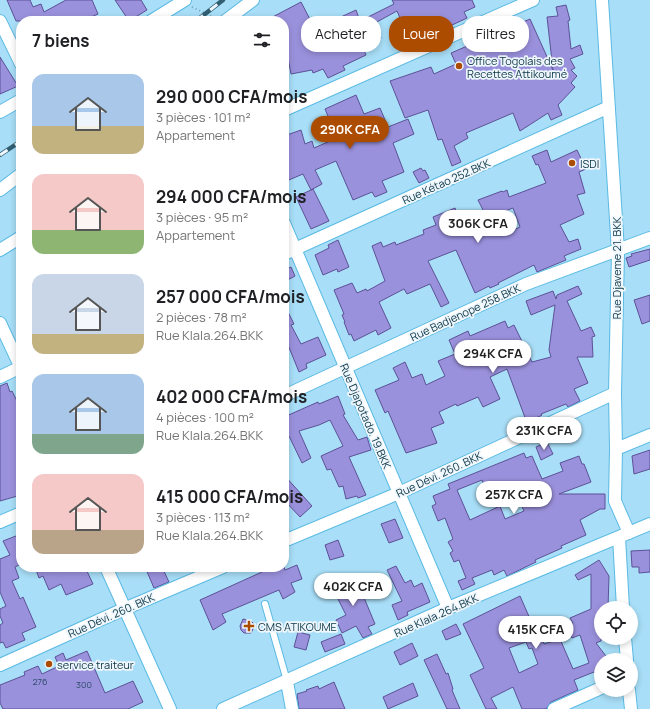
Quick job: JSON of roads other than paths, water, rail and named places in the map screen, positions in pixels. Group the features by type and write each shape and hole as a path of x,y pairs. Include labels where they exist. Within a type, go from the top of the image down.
{"street":[{"path":"227,16 253,0"},
{"path":"289,108 533,0"},
{"name":"Rue Djaveme 21. BKK","path":"602,0 618,251 614,393 616,449 615,501 624,535 623,601"},
{"path":"159,16 184,1"},
{"path":"0,21 16,54"},
{"path":"0,112 16,103"},
{"name":"Rue Kétao 252.BKK","path":"289,252 609,107"},
{"path":"0,190 16,178"},
{"name":"Rue Badjenope 258.BKK","path":"289,394 526,284 650,238"},
{"path":"0,250 16,240"},
{"name":"Rue Djapotado. 19.BKK","path":"289,252 346,368 448,608"},
{"path":"0,324 16,358"},
{"path":"0,377 16,370"},
{"name":"Rue Dévi. 260. BKK","path":"289,539 399,493 614,393"},
{"path":"616,449 650,435"},
{"path":"0,522 16,515"},
{"name":"Rue Klala.264.BKK","path":"224,709 287,682 448,608 650,524"},
{"path":"108,572 170,709"},
{"name":"Rue Dévi. 260. BKK","path":"0,665 124,609 211,572"},
{"path":"287,682 292,709"},
{"path":"554,709 594,691"},
{"path":"630,697 631,709"}],"lane":[{"path":"265,604 287,682"}],"railway":[{"path":"202,16 223,0"},
{"path":"0,155 16,144"}],"place":[{"name":"Office Togolais des Recettes Attikoumé","path":"459,66"},
{"name":"ISDI","path":"572,163"},
{"name":"CMS ATIKOUME","path":"249,626"},
{"name":"service traiteur","path":"49,664"}]}
